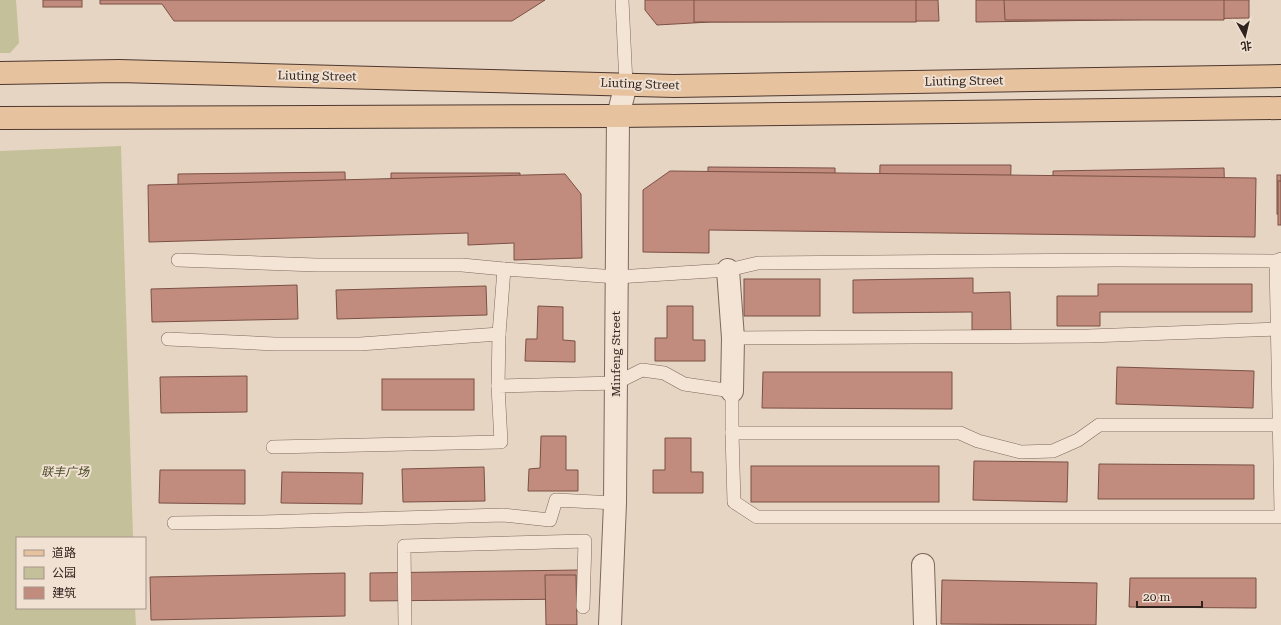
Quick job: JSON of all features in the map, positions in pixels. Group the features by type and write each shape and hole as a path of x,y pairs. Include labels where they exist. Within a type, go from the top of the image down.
{"main road":[{"name":"Liuting Street","path":"0,73 119,71 690,86 1281,76"},
{"path":"0,118 618,116 1281,108"}],"street":[{"name":"Minfeng Street","path":"610,625 615,503 618,116 626,84"},
{"path":"728,270 733,338 732,391"},
{"path":"923,565 925,625"}],"lane":[{"path":"622,0 626,84"},
{"path":"178,260 316,265 462,265 617,277 728,270 758,263 1278,260 1281,511"},
{"path":"273,447 500,442 498,386 499,334 504,269"},
{"path":"733,338 1089,336 1279,330"},
{"path":"168,339 275,344 360,344 499,334"},
{"path":"498,386 616,383 642,370 664,373 684,384 732,391 734,502 757,517 1281,517"},
{"path":"732,433 960,433 978,441 1020,452 1053,451 1078,440 1099,425 1281,425"},
{"path":"174,523 503,515 550,520 556,500 615,503"},
{"path":"405,625 404,546 585,541 583,607"}],"green space":[{"path":"0,0 16,0 19,43 10,53 0,53"},
{"name":"联丰广场","path":"121,146 133,537 16,537 16,609 135,609 136,625 0,625 0,151"}],"building":[{"path":"43,0 82,0 82,7 43,7"},
{"path":"100,0 545,0 512,21 174,21 162,4 100,4"},
{"path":"645,0 938,0 939,21 710,22 657,25 645,10"},
{"path":"694,0 916,0 916,22 694,22"},
{"path":"976,0 1249,0 1249,18 976,22"},
{"path":"1004,0 1224,0 1224,20 1005,20"},
{"path":"880,165 1011,165 1010,206 879,205"},
{"path":"708,167 835,168 835,204 709,202 709,218 664,218 664,183 708,184"},
{"path":"1224,168 1225,203 1053,206 1053,171"},
{"path":"670,171 1256,178 1255,237 709,230 709,253 643,252 643,190"},
{"path":"345,172 346,213 178,215 178,174"},
{"path":"391,173 520,173 520,188 565,189 565,226 520,226 520,204 391,203"},
{"path":"565,174 581,194 582,258 514,260 514,243 468,245 468,233 149,242 148,185"},
{"path":"1277,175 1281,175 1281,214 1277,214"},
{"path":"1278,181 1281,181 1281,225 1278,225"},
{"path":"973,278 973,293 1010,292 1011,330 972,330 972,312 853,313 853,280"},
{"path":"744,279 820,279 820,316 744,316"},
{"path":"1098,284 1252,284 1252,312 1100,312 1100,326 1057,326 1057,296 1098,296"},
{"path":"297,285 298,319 152,322 151,289"},
{"path":"486,286 487,315 337,319 336,290"},
{"path":"538,306 563,307 563,340 575,341 575,362 525,361 526,339 537,339"},
{"path":"667,306 693,306 693,340 705,340 705,361 655,361 655,338 667,338"},
{"path":"1117,367 1254,371 1253,408 1116,404"},
{"path":"763,372 952,372 952,409 762,408"},
{"path":"247,376 247,412 161,413 160,377"},
{"path":"382,379 474,379 474,410 382,410"},
{"path":"541,436 566,436 566,470 578,470 578,491 528,491 529,469 540,468"},
{"path":"665,438 691,438 691,472 703,472 703,493 653,493 653,470 665,470"},
{"path":"974,461 1068,462 1067,502 973,500"},
{"path":"1099,464 1254,465 1254,499 1098,499"},
{"path":"751,466 939,466 939,502 751,502"},
{"path":"484,467 485,501 403,502 402,469"},
{"path":"160,470 245,470 245,504 159,503"},
{"path":"282,472 363,473 362,504 281,503"},
{"path":"578,570 578,599 370,601 370,573"},
{"path":"345,573 345,616 151,620 150,577"},
{"path":"545,575 576,575 577,625 546,625"},
{"path":"1130,578 1256,578 1256,608 1129,607"},
{"path":"942,580 1097,583 1096,625 941,624"}]}
